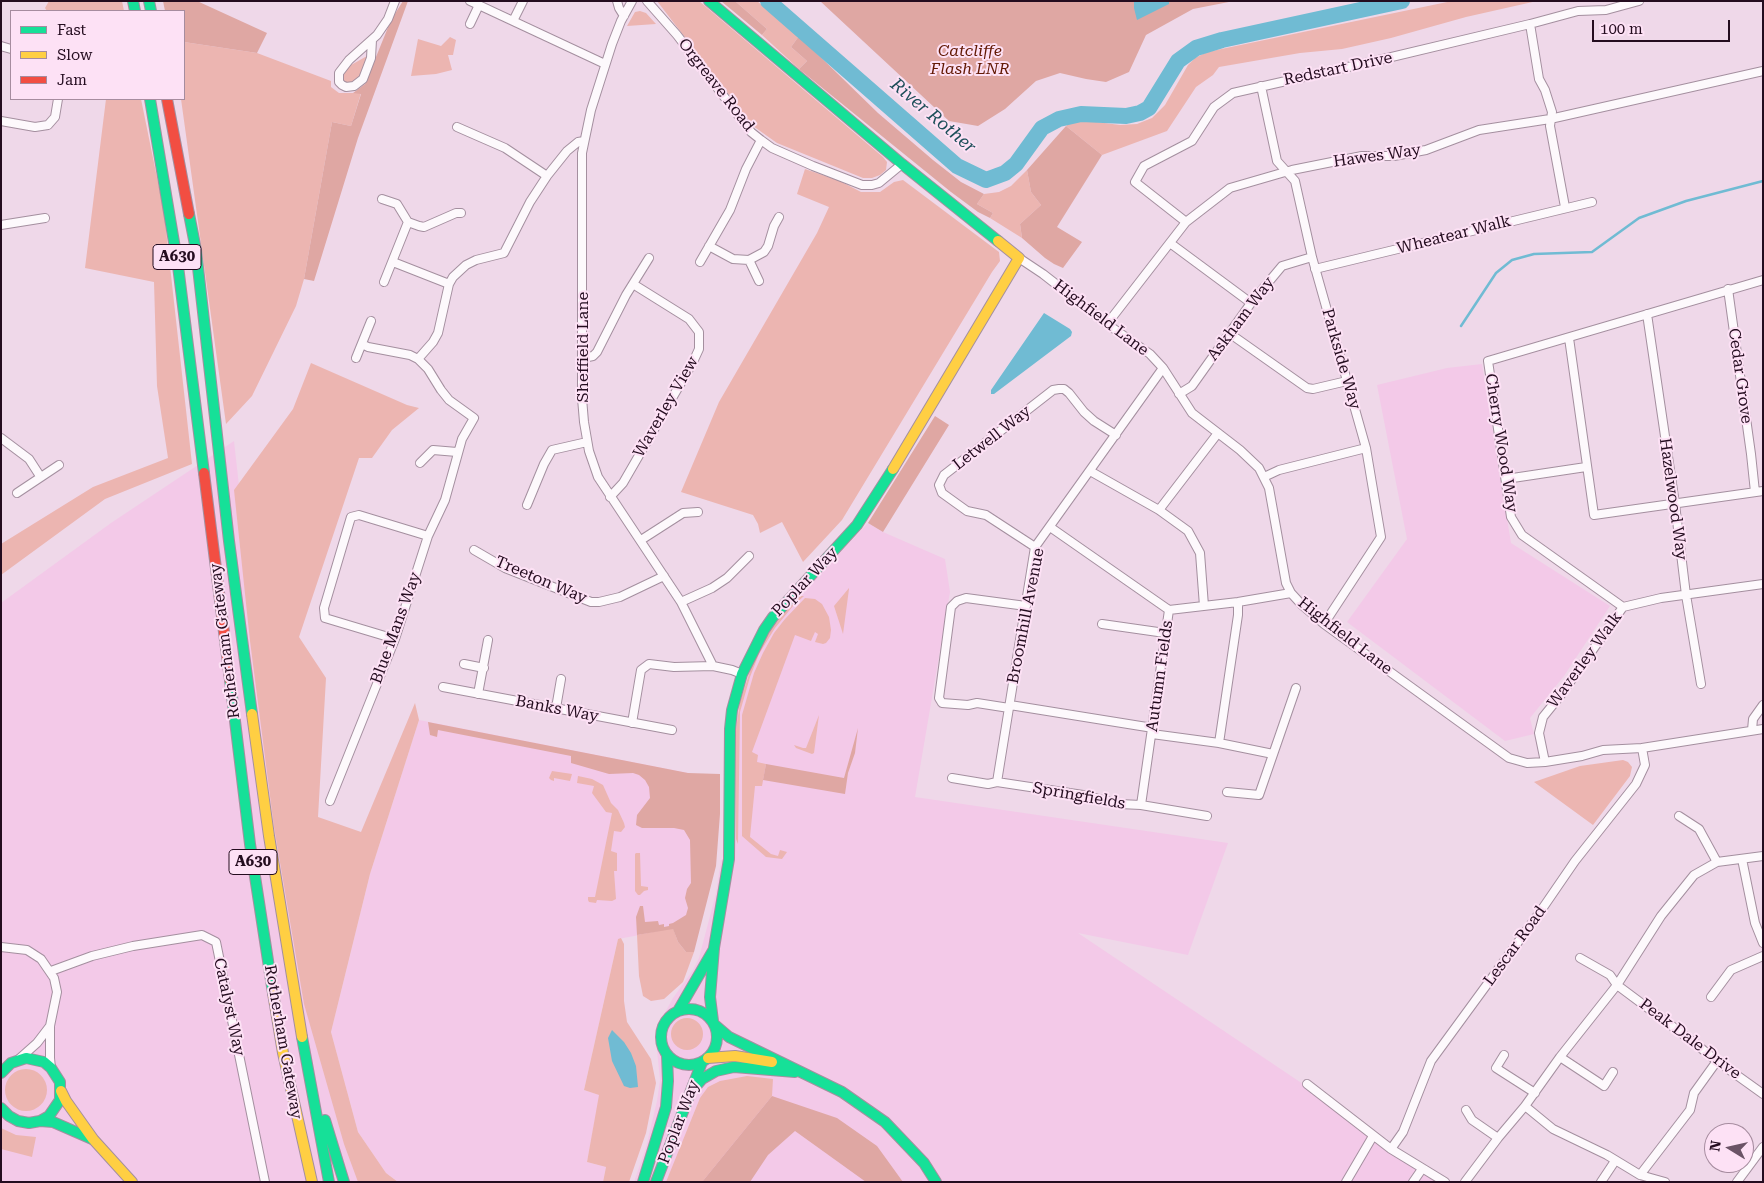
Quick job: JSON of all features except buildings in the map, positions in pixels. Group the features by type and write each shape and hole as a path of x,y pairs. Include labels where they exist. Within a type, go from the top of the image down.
{"main road":[{"path":"709,1 902,164 1019,258"},
{"name":"Rotherham Gateway","path":"150,100 178,266 250,844 283,1053 310,1182"},
{"name":"Rotherham Gateway","path":"168,100 196,250 229,540 269,836 303,1044 329,1182"},
{"name":"Poplar Way","path":"656,1182 705,1060 716,1047 717,1040 710,997 714,948 729,859 730,730 732,710 742,674 764,630 776,613 857,525 912,439 1019,258"},
{"name":"Poplar Way","path":"643,1182 666,1107 667,1055 662,1045 662,1029 667,1019 678,1011 714,948"},
{"path":"678,1011 685,1009 699,1010 708,1016 729,1037 842,1092 885,1122 924,1163 936,1182"},
{"name":"A630","path":"303,1044 344,1182"},
{"name":"Poplar Way","path":"667,1055 681,1064 696,1065 705,1060"},
{"path":"705,1060 735,1056 783,1064"},
{"path":"1,1072 11,1063 26,1058 44,1062 52,1068 60,1082 60,1100 49,1116 40,1121"},
{"path":"690,1094 702,1079 716,1071 734,1067 806,1073"},
{"path":"61,1090 66,1101 93,1139 132,1182"},
{"path":"1,1108 18,1121 58,1123 93,1139"}],"street":[{"path":"372,40 370,58 362,79 354,86 342,86 338,77 343,66 372,40 388,20 395,1"},
{"path":"470,1 606,64"},
{"path":"512,21 523,1"},
{"path":"618,1 619,8 624,16"},
{"name":"Sheffield Lane","path":"632,1 614,37 591,110 584,141 582,167 582,398 587,442 598,477 610,497 642,540 681,602 713,666"},
{"name":"Orgreave Road","path":"647,1 677,35 751,132 772,148 862,185 879,183 902,164"},
{"name":"Redstart Drive","path":"1186,222 1135,182 1144,166 1192,140 1214,107 1233,93 1379,60 1578,11 1606,10 1639,1"},
{"path":"470,24 479,5"},
{"path":"1530,24 1539,79 1552,112 1550,119 1565,207"},
{"name":"Hawes Way","path":"1107,324 1186,222 1230,188 1287,171 1362,156 1394,156 1426,150 1479,130 1550,119 1763,71"},
{"name":"Parkside Way","path":"1261,86 1277,161 1295,181 1315,270 1366,448 1381,537 1324,624"},
{"path":"1,121 35,127 48,124 55,117 58,100"},
{"path":"457,127 505,148 548,176"},
{"path":"700,262 730,210 746,169 761,140"},
{"path":"362,344 368,347 410,355 418,359 433,342 438,333 444,314 448,284 458,271 466,265 476,260 504,253 530,202 548,176 568,151 578,142 584,141"},
{"path":"382,200 397,204 408,222 424,227 456,213 461,213"},
{"name":"Wheatear Walk","path":"1315,270 1565,207 1592,202"},
{"path":"709,246 733,259 749,260 764,252 779,217"},
{"path":"1,225 46,218"},
{"path":"384,282 408,222"},
{"path":"1170,243 1251,303"},
{"name":"Askham Way","path":"1178,394 1192,386 1251,303 1282,266 1312,257"},
{"path":"583,358 593,356 597,352 617,312 649,258"},
{"name":"Highfield Lane","path":"1019,258 1150,354 1163,368 1192,413 1259,468 1269,488 1286,582 1291,594 1324,624 1509,758 1527,763 1544,762 1582,756 1602,750 1642,748 1763,729"},
{"path":"749,260 759,281"},
{"path":"392,262 448,284"},
{"name":"Cherry Wood Way","path":"1623,606 1522,535 1512,517 1488,361 1763,280"},
{"name":"Waverley View","path":"610,497 623,483 699,349 699,332 689,319 633,284"},
{"name":"Cedar Grove","path":"1728,289 1759,491"},
{"name":"Hazelwood Way","path":"1647,314 1675,504 1686,594 1701,684"},
{"path":"356,358 371,320"},
{"path":"1229,333 1307,388 1313,389 1347,381"},
{"path":"1569,338 1594,515 1759,491"},
{"name":"Blue Mans Way","path":"330,801 395,639 428,536 445,500 457,452 474,418 449,400 428,369 418,359"},
{"name":"Broomhill Avenue","path":"998,782 1035,547 1163,368"},
{"name":"Letwell Way","path":"1035,547 986,515 967,511 942,493 940,485 944,475 1053,390 1064,389 1094,421 1116,435"},
{"path":"1160,510 1218,433"},
{"path":"1,438 29,459 40,476"},
{"path":"527,505 552,450 587,442"},
{"path":"1264,477 1279,470 1366,448"},
{"path":"420,463 433,450 457,452"},
{"path":"16,493 59,464"},
{"path":"1506,479 1586,467"},
{"path":"1090,471 1160,510 1188,531 1200,553 1204,606"},
{"path":"642,540 683,513 698,512"},
{"path":"395,639 325,618 324,608 351,517 358,515 428,536"},
{"path":"1050,527 1169,610"},
{"name":"Treeton Way","path":"474,550 505,568 591,602 620,597 664,576"},
{"path":"681,602 712,588 727,578 749,556"},
{"name":"Waverley Walk","path":"1544,762 1539,733 1543,717 1560,696 1623,606 1686,594 1763,584"},
{"name":"Autumn Fields","path":"1141,805 1169,610 1291,594"},
{"path":"1026,606 966,598 957,600 951,607 939,698 942,702 968,705 977,703 1009,707 1273,754"},
{"path":"1219,743 1238,615 1238,602"},
{"path":"1102,624 1166,633"},
{"path":"478,694 488,640"},
{"path":"464,664 484,668"},
{"path":"632,723 642,670 648,664 674,667 713,666 742,674"},
{"path":"556,708 561,678"},
{"name":"Banks Way","path":"443,687 672,730"},
{"path":"1227,792 1259,795 1296,688"},
{"path":"1752,730 1753,719 1763,706"},
{"name":"Lescar Road","path":"1391,1149 1403,1132 1431,1061 1575,861 1636,784 1645,765 1642,748"},
{"name":"Springfields","path":"952,778 988,784 998,782 1083,795 1120,804 1141,805 1207,816"},
{"path":"1679,816 1699,829 1717,862"},
{"path":"1465,1182 1617,985 1661,916 1694,875 1717,862 1763,856"},
{"path":"1742,860 1755,923 1763,943"},
{"name":"Catalyst Way","path":"51,971 85,958 133,946 202,935 216,942 265,1182"},
{"path":"1,947 27,950 41,959 51,971 57,992 57,1000 50,1026 50,1058 52,1068"},
{"path":"1711,997 1731,970 1763,956"},
{"name":"Peak Dale Drive","path":"1580,958 1610,975 1617,985 1763,1094"},
{"path":"17,1060 37,1043 50,1026"},
{"path":"1504,1055 1496,1068 1534,1093"},
{"path":"1560,1057 1604,1086 1614,1072"},
{"path":"1640,1175 1690,1110 1694,1093 1717,1061"},
{"path":"1307,1084 1391,1149 1444,1182"},
{"path":"1525,1106 1553,1129 1607,1155 1640,1175 1665,1182"},
{"path":"1466,1110 1472,1120 1498,1138"},
{"path":"1346,1182 1373,1136"},
{"path":"1737,1182 1763,1147"},
{"path":"1600,1182 1615,1161"},
{"path":"1413,1182 1422,1169"}],"shaded area":[{"path":"49,1 122,1 124,10 46,10 45,8"},
{"path":"657,1 699,1 883,157 887,162 886,170 872,178 863,178 777,143 753,126"},
{"path":"735,1 757,1 799,36 791,47 807,61 799,69 762,35 767,29"},
{"path":"1452,1 1537,1 1342,49 1300,53 1219,67 1213,75 1196,87 1167,131 1102,155 1066,126 1074,119 1120,125 1137,124 1152,118 1165,105 1188,65 1195,58 1207,52"},
{"path":"635,12 646,13 656,24 627,26"},
{"path":"450,37 456,40 453,55 448,55 452,70 436,74 411,76 418,39 441,46"},
{"path":"185,42 257,53 331,81 331,87 339,93 361,93 351,126 332,122 304,279 296,306 252,396 226,424 181,100 185,100"},
{"path":"367,56 366,66 356,83 349,85 344,82 342,79 346,69"},
{"path":"106,100 141,100 164,212 192,464 105,499 1,575 1,544 93,487 168,458 157,386 154,282 85,268"},
{"path":"805,169 840,181 861,192 880,192 894,182 903,180 999,252 1000,261 842,520 803,562 782,522 760,533 753,515 681,492 719,402 817,233 829,207 797,194"},
{"path":"1027,170 1031,192 1041,205 1020,224 1022,238 990,218 993,213 977,204 984,194 999,192 1011,186"},
{"path":"311,363 407,405 419,408 392,430 372,458 359,458 299,637 326,678 318,817 361,832 415,703 419,720 370,874 331,1032 358,1132 386,1173 398,1182 358,1182 344,1144 304,1004 274,827 250,641 234,490 293,409"},
{"path":"1482,364 1511,543 1610,606 1564,676 1530,718 1534,734 1505,741 1347,622 1407,539 1377,385 1447,368"},
{"path":"234,441 264,710 283,847 362,1182 1,1182 1,603 111,523"},
{"path":"868,523 883,532 945,559 950,592 915,797 1228,843 1188,955 1078,933 1449,1182 634,1182 646,1147 657,1101 660,1080 656,1040 657,1027 699,958 716,893 721,860 733,862 735,727 748,674 772,627"},
{"path":"849,589 843,634 834,606"},
{"path":"804,596 775,628 759,654 740,712 738,844 736,839 735,736 740,702 753,662 763,641 791,603"},
{"path":"805,598 815,599 822,604 829,617 830,638 823,644 815,642 818,634 815,632 811,641 795,635 752,752 758,755 757,762 766,764 762,786 755,786 750,837 771,854 778,856 780,850 787,852 782,859 766,857 742,836 742,715 754,673 763,653 774,633"},
{"path":"819,715 814,753 796,748 794,745 806,748"},
{"path":"419,720 688,773 699,924 618,939 584,1090 600,1095 587,1162 606,1167 603,1182 398,1182 386,1173 358,1132 331,1032 370,874"},
{"path":"1623,760 1632,767 1630,776 1593,825 1534,782 1580,766"},
{"path":"552,771 572,774 570,781 554,778 554,781 551,780 549,778"},
{"path":"578,776 592,779 603,785 611,803 618,810 624,823 625,827 621,832 614,831 611,851 617,853 617,871 614,871 616,899 612,901 597,900 596,903 589,902 588,897 595,897 612,813 606,812 592,793 594,786 577,783"},
{"path":"636,853 640,853 641,886 648,887 648,890 640,895 635,891"},
{"path":"673,928 678,942 686,952 694,952 683,982 664,999 651,1001 643,996 639,976 637,935"},
{"path":"621,938 624,944 624,1001 627,1022 651,1059 656,1083 646,1133 629,1182 603,1182 606,1167 587,1162 599,1095 584,1090 618,939"},
{"path":"687,1018 699,1022 703,1034 699,1046 687,1050 675,1046 671,1034 675,1022"},
{"path":"26,1069 41,1075 47,1090 41,1105 26,1111 11,1105 5,1090 11,1075"},
{"path":"747,1076 773,1079 772,1096 702,1182 666,1182 700,1098 708,1087 720,1081"},
{"path":"1,1128 16,1135 36,1137 32,1157 1,1149"}],"green space":[{"path":"163,1 197,1 267,33 257,53 185,42 185,10 165,10"},
{"path":"403,1 408,1 358,138 314,281 304,279 332,122 351,126 361,94 353,93 365,84 391,20"},
{"path":"721,1 735,1 767,29 762,35"},
{"name":"Catcliffe Flash LNR","path":"820,1 1134,1 1134,8 1168,4 1169,1 1234,1 1193,9 1146,35 1129,72 1106,82 1060,73 1036,81 1005,109 978,126 949,121"},
{"path":"799,36 878,113 933,160 961,182 984,194 977,204 993,213 990,218 978,212 951,192 799,69 807,61 791,47"},
{"path":"1066,126 1102,155 1057,227 1082,242 1063,268 1045,258 1022,238 1020,224 1041,205 1031,192 1027,170"},
{"path":"935,416 949,425 883,532 868,523"},
{"path":"428,722 688,773 720,774 720,814 716,866 694,952 686,952 678,942 673,929 637,935 636,917 640,906 643,906 645,922 658,921 659,925 664,924 664,927 669,926 669,924 686,915 688,908 685,898 691,883 690,840 684,830 674,828 642,828 636,825 637,815 650,798 649,787 645,780 633,773 609,774 571,763 571,756 438,730 437,737 430,735"},
{"path":"858,728 855,753 848,773 845,794 763,780 766,764 844,778"},
{"path":"772,1096 837,1118 877,1146 903,1182 866,1182 795,1131 768,1155 750,1182 702,1182"}],"water":[{"path":"1134,1 1169,1 1169,4 1137,20"},
{"path":"1044,313 1070,329 1072,332 1071,336 994,394 991,394 991,390"},
{"path":"612,1030 624,1042 631,1053 636,1066 638,1087 630,1088 624,1086 612,1061 608,1038"}],"waterway":[{"name":"River Rother","path":"768,1 957,166 986,180 1005,173 1016,164 1042,128 1059,119 1081,114 1126,116 1140,113 1149,108 1178,61 1196,48 1222,40 1402,1"},
{"path":"1461,326 1496,273 1512,260 1534,254 1592,252 1639,218 1686,201 1763,181"}],"traffic: fast":[{"path":"133,1 135,10"},
{"path":"149,1 151,10"},
{"path":"709,1 902,164 998,241"},
{"path":"150,100 178,266 204,473"},
{"path":"189,214 196,250 229,541 252,714"},
{"path":"713,1021 710,997 714,948 729,859 730,729 732,710 742,674 764,630 773,617 857,525 893,469"},
{"path":"230,680 250,844 273,993"},
{"path":"678,1011 714,949"},
{"path":"683,1009 695,1009 705,1013 713,1021 717,1037 713,1053 705,1061 695,1065 683,1065 673,1061 665,1053 661,1043 661,1031 665,1021 673,1013 683,1009"},
{"path":"715,1025 729,1037 842,1092 885,1122 924,1163 936,1182"},
{"path":"302,1037 329,1182"},
{"path":"643,1182 666,1107 667,1055"},
{"path":"1,1073 11,1063 26,1058 44,1062 51,1068 60,1082 60,1100 49,1116 40,1121"},
{"path":"656,1182 702,1062"},
{"path":"696,1086 702,1079 716,1071 734,1067 795,1072"},
{"path":"1,1108 18,1121 29,1123 40,1121 53,1122 92,1139"},
{"path":"325,1120 344,1182"}],"traffic: slow":[{"path":"893,469 1019,258 998,241"},
{"path":"252,714 269,836 302,1037"},
{"path":"273,993 283,1053 312,1182"},
{"path":"708,1058 735,1056 772,1062"},
{"path":"61,1091 93,1139 132,1182"}],"traffic: jam":[{"path":"167,100 189,214"},
{"path":"204,473 230,680"}]}
